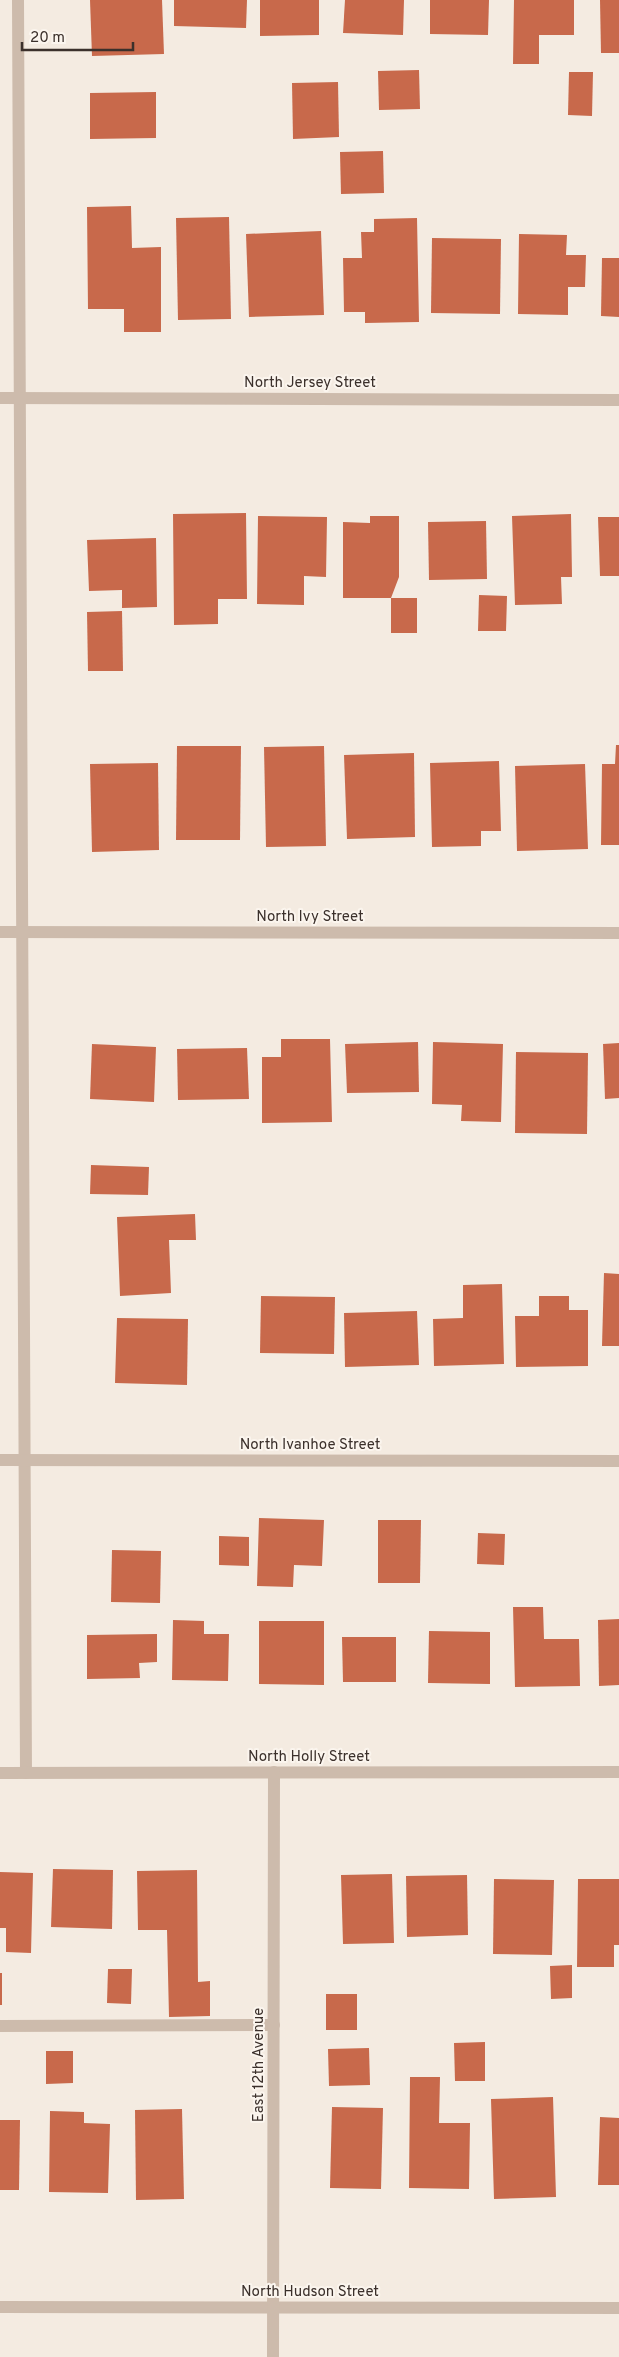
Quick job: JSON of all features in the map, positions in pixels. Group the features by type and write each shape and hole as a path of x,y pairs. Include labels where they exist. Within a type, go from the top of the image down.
{"street":[{"path":"18,0 26,1773"},
{"name":"North Jersey Street","path":"0,398 619,400"},
{"name":"North Ivy Street","path":"0,932 619,933"},
{"name":"North Ivanhoe Street","path":"0,1460 619,1460"},
{"name":"East 12th Avenue","path":"273,2357 274,1772"},
{"name":"North Holly Street","path":"0,1773 619,1772"},
{"path":"0,2026 274,2025"},
{"name":"North Hudson Street","path":"0,2307 619,2308"}],"building":[{"path":"90,0 162,0 164,54 92,56"},
{"path":"174,0 247,0 246,28 174,26"},
{"path":"260,0 319,0 319,35 260,36"},
{"path":"345,0 404,0 403,35 343,33"},
{"path":"430,0 489,0 488,35 430,34"},
{"path":"514,0 574,0 574,35 539,35 539,64 513,64"},
{"path":"600,0 619,0 619,53 601,53"},
{"path":"419,70 420,109 379,110 378,71"},
{"path":"569,72 593,72 592,116 568,115"},
{"path":"338,82 339,137 293,139 292,83"},
{"path":"156,92 156,138 90,139 90,93"},
{"path":"383,151 384,193 341,194 340,152"},
{"path":"131,206 132,248 161,247 161,332 124,332 124,309 88,309 87,207"},
{"path":"229,217 231,319 178,320 176,218"},
{"path":"417,218 419,322 365,323 365,312 344,312 343,258 362,258 361,232 374,232 374,219"},
{"path":"321,231 324,315 249,317 246,234"},
{"path":"519,234 567,235 566,255 586,255 585,287 568,287 568,315 518,314"},
{"path":"432,238 501,239 500,314 431,313"},
{"path":"602,258 619,258 619,317 601,316"},
{"path":"246,513 247,599 218,599 218,624 174,625 173,514"},
{"path":"571,514 572,577 561,577 562,604 515,605 512,516"},
{"path":"258,516 327,517 326,577 304,576 304,605 257,604"},
{"path":"370,516 399,516 399,577 391,598 343,598 343,522 370,523"},
{"path":"598,517 619,517 619,576 600,576"},
{"path":"486,521 487,579 429,580 428,522"},
{"path":"156,538 157,607 122,608 122,590 89,591 87,540"},
{"path":"479,595 507,596 506,631 478,631"},
{"path":"391,598 417,598 417,633 391,633"},
{"path":"122,611 123,671 88,671 87,612"},
{"path":"616,745 619,745 619,845 601,845 602,764 615,764"},
{"path":"177,746 241,746 240,840 176,840"},
{"path":"324,746 326,846 266,847 264,747"},
{"path":"414,753 415,837 347,839 344,755"},
{"path":"499,761 501,831 481,831 481,846 432,847 430,763"},
{"path":"158,763 159,850 92,852 90,764"},
{"path":"585,764 588,849 517,851 515,766"},
{"path":"281,1039 330,1039 332,1122 262,1123 262,1057 281,1057"},
{"path":"418,1042 419,1092 347,1093 345,1044"},
{"path":"433,1042 503,1044 501,1122 461,1121 462,1105 432,1104"},
{"path":"619,1043 619,1098 605,1099 603,1044"},
{"path":"92,1044 156,1047 154,1102 90,1099"},
{"path":"247,1048 249,1099 178,1100 177,1049"},
{"path":"516,1052 588,1053 587,1134 515,1133"},
{"path":"91,1165 149,1167 148,1195 90,1194"},
{"path":"195,1214 196,1240 169,1240 171,1293 120,1296 117,1217"},
{"path":"604,1273 619,1274 619,1346 602,1346"},
{"path":"502,1284 504,1364 434,1366 433,1319 463,1318 463,1285"},
{"path":"261,1296 335,1297 334,1354 260,1353"},
{"path":"539,1296 569,1296 569,1310 588,1310 588,1366 516,1367 515,1316 539,1316"},
{"path":"417,1311 419,1365 345,1367 344,1313"},
{"path":"117,1318 188,1319 187,1385 115,1383"},
{"path":"259,1518 324,1520 322,1566 294,1565 293,1587 257,1586"},
{"path":"378,1520 421,1520 420,1583 378,1583"},
{"path":"478,1533 505,1534 504,1565 477,1564"},
{"path":"219,1536 249,1537 249,1566 219,1565"},
{"path":"112,1550 161,1551 160,1603 111,1602"},
{"path":"513,1607 543,1607 544,1639 579,1639 580,1686 515,1687"},
{"path":"619,1619 619,1685 599,1686 598,1620"},
{"path":"173,1620 204,1621 204,1634 229,1634 228,1681 172,1680"},
{"path":"259,1621 324,1621 324,1685 259,1684"},
{"path":"429,1631 490,1632 490,1684 428,1683"},
{"path":"157,1634 157,1662 139,1663 140,1678 87,1679 87,1635"},
{"path":"342,1637 396,1637 396,1682 343,1682"},
{"path":"53,1869 113,1870 112,1929 51,1927"},
{"path":"197,1870 198,1982 210,1981 210,2016 169,2017 167,1930 138,1930 137,1871"},
{"path":"0,1872 33,1873 31,1953 6,1952 6,1928 0,1928"},
{"path":"392,1874 394,1943 343,1944 341,1875"},
{"path":"467,1875 468,1935 407,1937 406,1876"},
{"path":"494,1879 554,1880 552,1955 493,1954"},
{"path":"578,1879 619,1879 619,1945 614,1945 614,1967 577,1967"},
{"path":"572,1965 572,1998 551,1999 550,1966"},
{"path":"108,1969 132,1969 131,2004 107,2003"},
{"path":"0,1973 2,1973 2,2005 0,2005"},
{"path":"326,1994 357,1994 357,2030 326,2030"},
{"path":"485,2042 485,2081 455,2081 454,2043"},
{"path":"369,2048 370,2085 329,2086 328,2049"},
{"path":"46,2051 73,2051 73,2083 46,2084"},
{"path":"410,2077 440,2077 439,2123 470,2123 469,2189 409,2188"},
{"path":"553,2097 556,2197 494,2199 491,2099"},
{"path":"332,2107 383,2108 381,2189 330,2188"},
{"path":"182,2109 184,2199 136,2200 135,2110"},
{"path":"50,2111 84,2112 84,2123 110,2124 108,2193 49,2192"},
{"path":"600,2117 619,2118 619,2185 598,2185"},
{"path":"0,2120 20,2120 19,2190 0,2190"}]}
